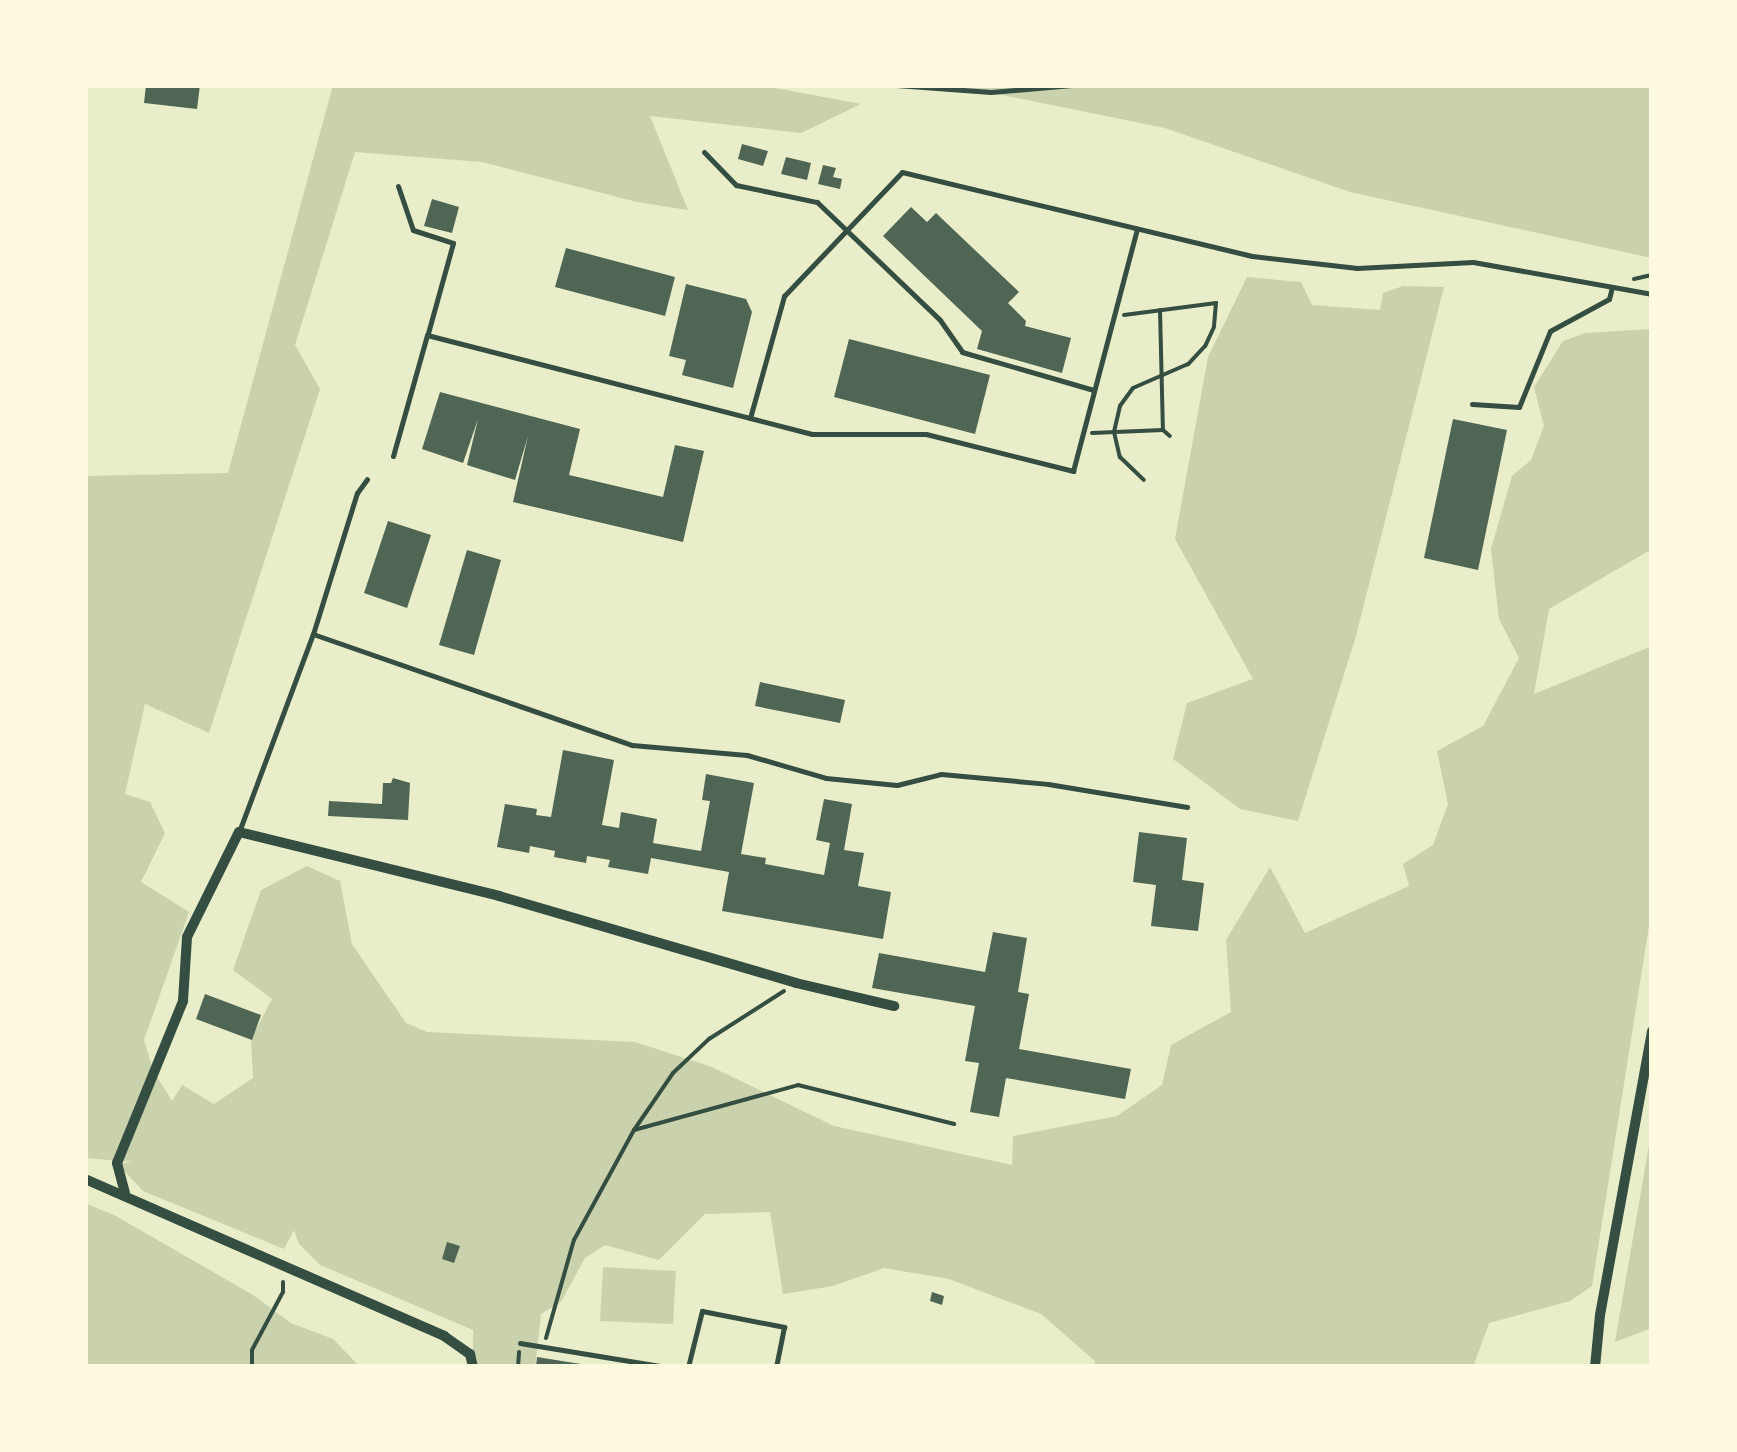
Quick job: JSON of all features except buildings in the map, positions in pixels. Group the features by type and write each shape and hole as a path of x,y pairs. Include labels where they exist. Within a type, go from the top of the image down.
{"street":[{"path":"126,1194 117,1162 183,1001 188,937 239,832 499,896 796,982 894,1006"},
{"path":"1595,1367 1600,1316 1652,1031"},
{"path":"85,1179 284,1262 444,1336 470,1354 473,1367"}],"lane":[{"path":"896,85 991,92 1072,85"},
{"path":"704,152 736,186 817,202 940,320 962,352 1094,390"},
{"path":"750,418 784,296 902,172 1252,256 1357,268 1473,262 1652,294"},
{"path":"394,456 453,243 413,230 398,186"},
{"path":"427,335 812,434 926,434 1073,471 1137,228"},
{"path":"1472,404 1519,407 1550,331 1608,299 1612,287"},
{"path":"239,832 313,634 357,493 367,479"},
{"path":"313,634 632,745 747,755 826,778 897,786 941,774 1048,784 1187,807"},
{"path":"688,1367 702,1311 784,1327 776,1367"},
{"path":"520,1343 666,1367"}],"path":[{"path":"1114,316 1216,303 1214,327 1205,346 1188,364 1143,381 1126,396 1114,432 1120,457 1144,480"},
{"path":"1160,310 1164,430 1170,436"},
{"path":"1083,433 1164,430"},
{"path":"544,1348 574,1240 634,1130 673,1074 708,1040 796,982"},
{"path":"634,1130 798,1085 954,1124"},
{"path":"252,1367 252,1350 283,1292 284,1262"}],"green space":[{"path":"333,85 759,85 861,104 801,133 650,116 688,210 637,202 482,162 355,152 295,345 320,389 209,733 145,704 125,794 150,802 165,833 141,882 189,912 144,1040 153,1070 172,1101 182,1085 214,1104 253,1078 251,1039 272,999 233,970 261,890 307,866 340,881 352,944 406,1023 427,1032 635,1042 712,1067 834,1126 1012,1165 1013,1136 1117,1116 1162,1085 1171,1045 1231,1012 1226,940 1270,867 1305,933 1409,886 1403,864 1433,845 1448,804 1437,751 1483,726 1519,658 1499,619 1491,549 1512,476 1531,460 1544,426 1534,387 1563,341 1585,333 1652,329 1652,549 1549,609 1534,694 1652,646 1652,907 1592,1286 1570,1301 1489,1323 1473,1367 1094,1367 1095,1361 1041,1314 949,1279 884,1268 833,1286 783,1294 770,1212 705,1214 659,1260 605,1245 585,1258 561,1302 541,1314 535,1367 473,1367 473,1330 320,1265 299,1244 294,1230 284,1249 143,1191 117,1163 134,1162 85,1158 85,476 228,473"},
{"path":"953,85 1652,85 1652,258 1350,192 1165,128"},
{"path":"1247,277 1301,282 1312,305 1380,310 1383,293 1403,286 1444,287 1356,636 1298,821 1240,809 1173,759 1187,703 1253,679 1175,539 1208,357"},
{"path":"1652,1128 1652,1328 1615,1342"},
{"path":"85,1203 116,1216 253,1295 291,1323 333,1339 360,1367 85,1367"},
{"path":"603,1267 676,1271 673,1324 600,1321"}]}
